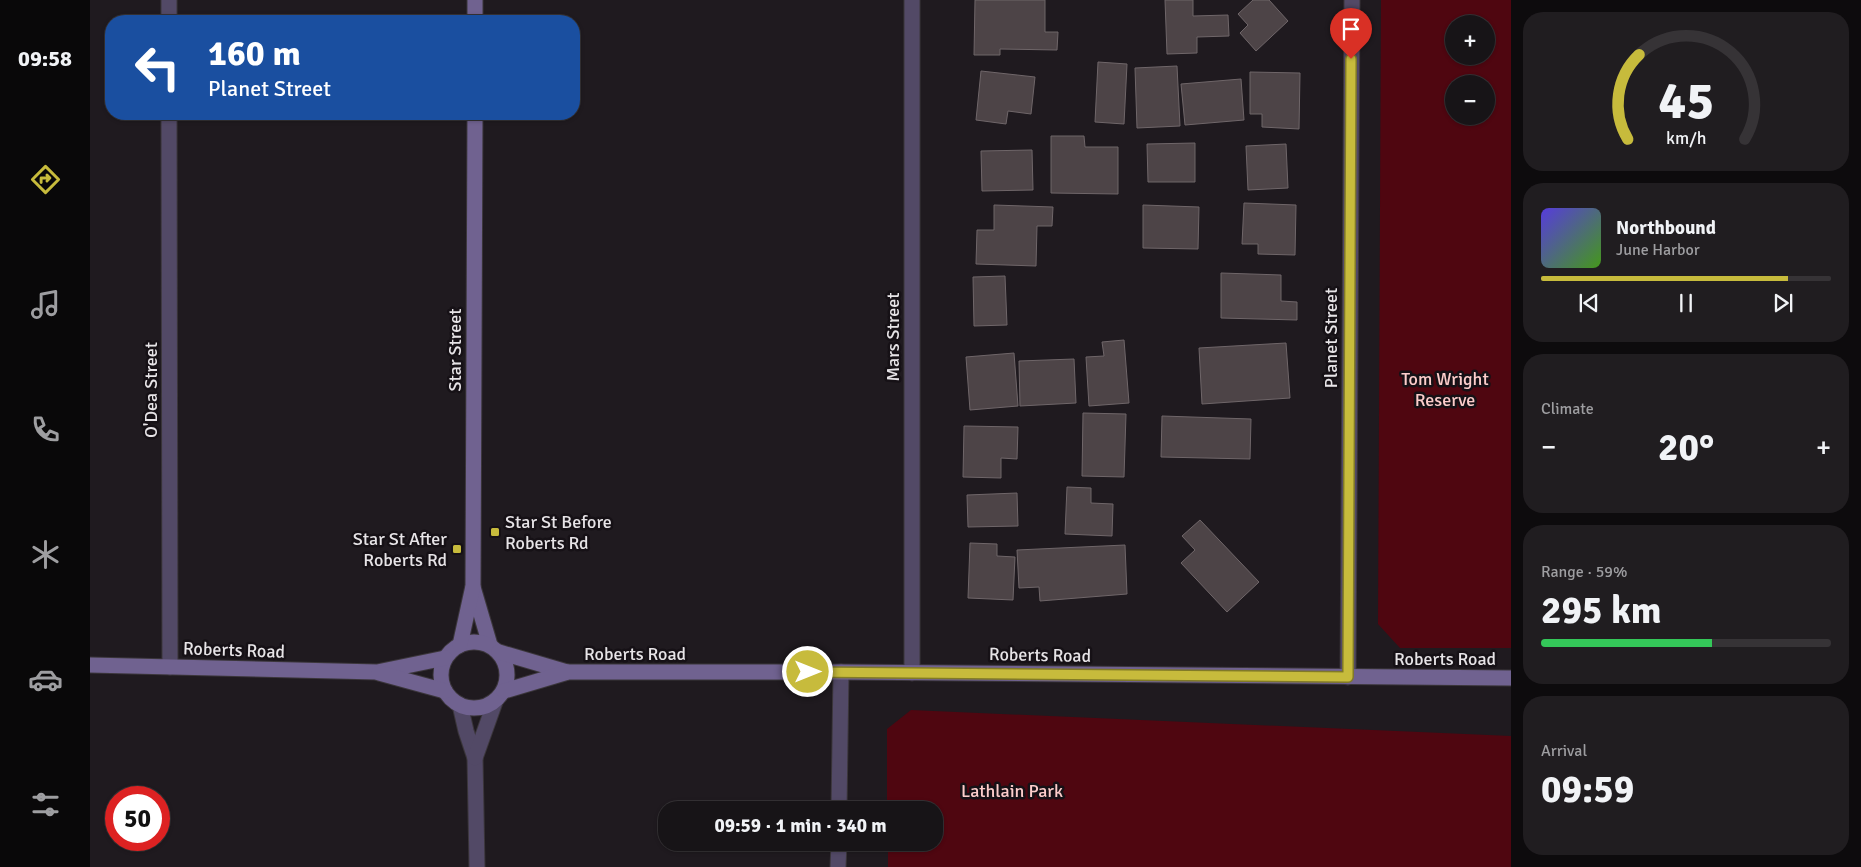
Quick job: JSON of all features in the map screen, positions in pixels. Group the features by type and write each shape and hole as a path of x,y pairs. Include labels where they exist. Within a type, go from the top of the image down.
{"main road":[{"path":"475,0 475,15"},
{"name":"Star Street","path":"460,645 473,586 475,120"},
{"name":"Star Street","path":"473,586 495,649"},
{"path":"480,642 495,649 505,661 508,671 508,681 500,696 478,708 469,708 452,700 445,691 441,680 441,669 445,658 451,650 460,645 480,642"},
{"name":"Roberts Road","path":"495,649 568,672 841,672 1511,678"},
{"name":"Roberts Road","path":"90,665 377,672 445,658"},
{"name":"Roberts Road","path":"377,672 445,691"},
{"name":"Roberts Road","path":"500,696 568,672"}],"street":[{"path":"168,0 169,15"},
{"name":"Mars Street","path":"912,0 912,673"},
{"name":"Planet Street","path":"1348,677 1352,0"},
{"name":"O'Dea Street","path":"169,120 170,667"},
{"path":"839,801 841,672"},
{"path":"475,758 500,696"},
{"path":"460,705 466,732 475,758 477,867"},
{"path":"838,867 839,851"}],"green space":[{"name":"Tom Wright Reserve","path":"1381,0 1511,0 1511,648 1400,648 1378,624"},
{"name":"Lathlain Park","path":"911,710 1511,736 1511,867 888,867 888,851 943,851 943,801 887,801 887,729"}],"building":[{"path":"975,0 1045,0 1045,32 1058,32 1057,50 1000,49 1000,55 974,55"},
{"path":"1165,0 1193,0 1193,16 1228,15 1229,36 1197,37 1197,53 1167,54"},
{"path":"1253,0 1269,0 1288,21 1256,51 1240,33 1248,25 1238,14"},
{"path":"1098,62 1127,64 1124,124 1095,122"},
{"path":"1177,66 1180,126 1137,128 1135,68"},
{"path":"981,71 1035,77 1031,114 1008,111 1006,124 976,120"},
{"path":"1250,72 1300,73 1299,129 1262,127 1262,114 1250,114"},
{"path":"1241,79 1244,120 1185,125 1181,84"},
{"path":"1051,136 1084,136 1085,147 1118,147 1118,194 1051,193"},
{"path":"1195,143 1195,182 1148,182 1147,144"},
{"path":"1286,144 1288,188 1248,190 1246,146"},
{"path":"1032,150 1033,190 982,191 981,151"},
{"path":"1244,203 1296,205 1295,255 1258,254 1258,244 1242,244"},
{"path":"994,205 1053,207 1052,226 1037,226 1036,266 976,264 977,230 994,230"},
{"path":"1143,205 1199,207 1198,249 1143,248"},
{"path":"1221,273 1281,275 1281,301 1297,302 1297,320 1221,318"},
{"path":"1005,276 1007,325 974,326 973,277"},
{"path":"1124,340 1129,403 1089,406 1086,357 1104,356 1102,342"},
{"path":"1286,343 1290,398 1202,404 1199,348"},
{"path":"1014,353 1018,406 970,410 966,357"},
{"path":"1074,359 1076,403 1020,406 1019,361"},
{"path":"1083,413 1126,414 1124,477 1082,476"},
{"path":"1162,416 1251,419 1250,459 1161,457"},
{"path":"964,426 1018,427 1017,459 1001,458 1001,478 963,477"},
{"path":"1067,487 1091,488 1091,503 1113,504 1112,536 1065,534"},
{"path":"1017,493 1018,526 968,527 967,495"},
{"path":"1200,520 1259,582 1227,612 1181,563 1195,550 1182,536"},
{"path":"970,543 997,544 997,556 1015,557 1013,600 968,598"},
{"path":"1125,545 1127,594 1040,601 1039,587 1019,588 1017,550"}],"place":[{"name":"Star St Before Roberts Rd","path":"495,532"},
{"name":"Star St After Roberts Rd","path":"457,549"}],"route":[{"path":"808,672 1348,677 1351,59"}]}
